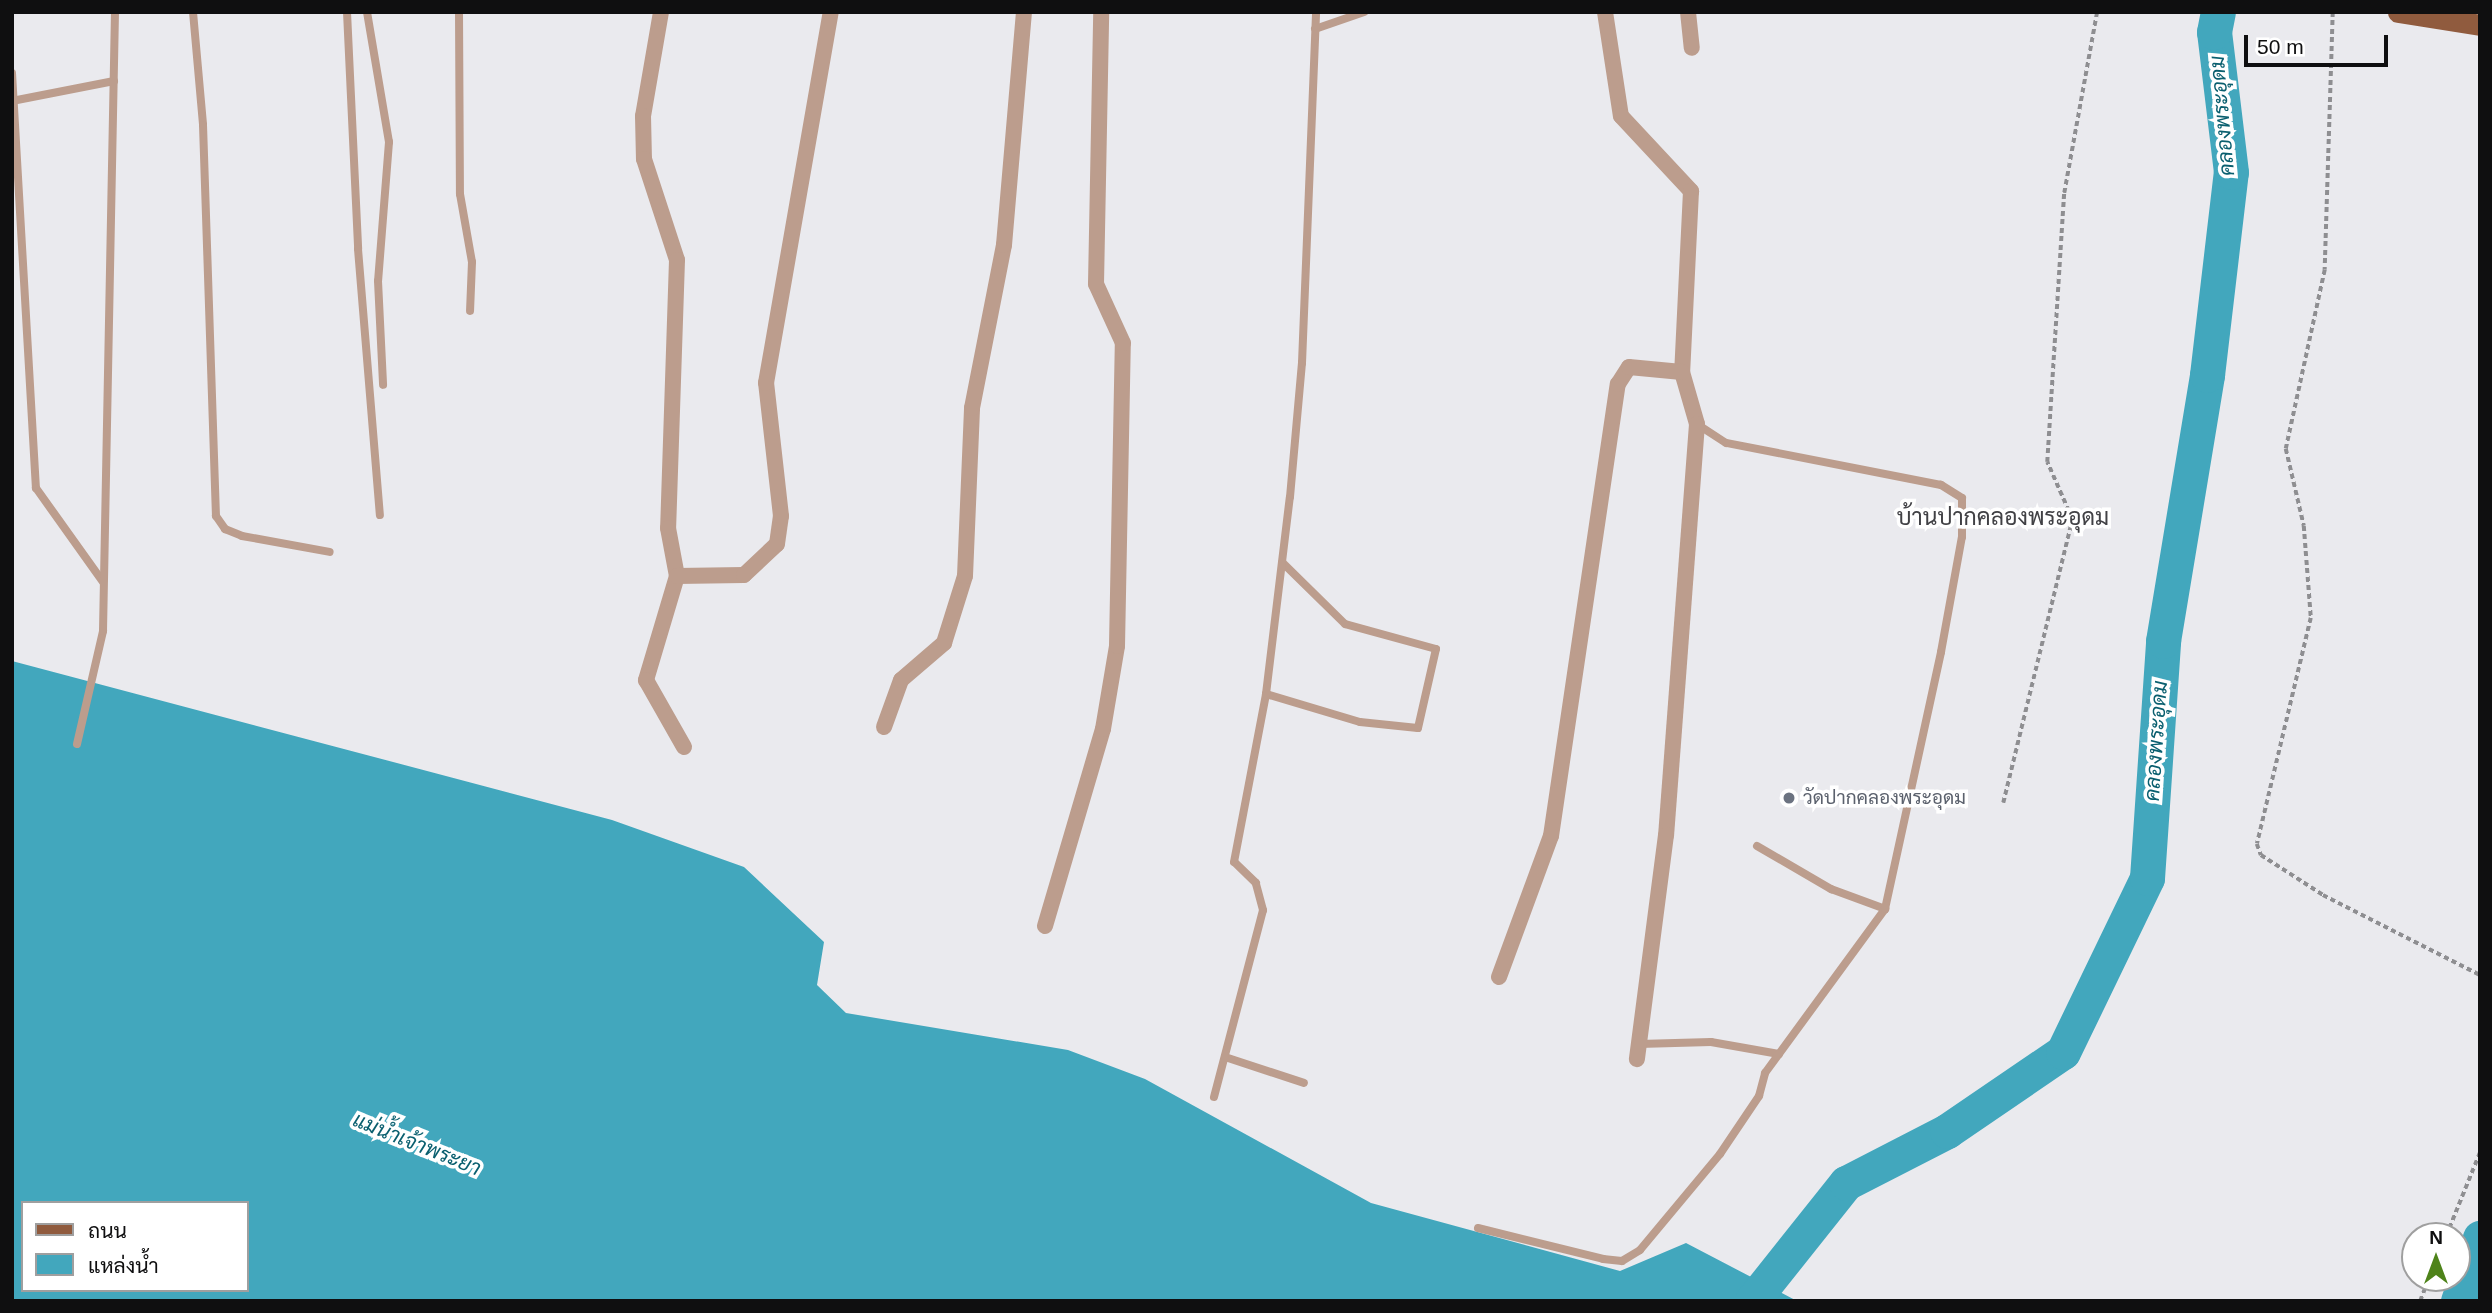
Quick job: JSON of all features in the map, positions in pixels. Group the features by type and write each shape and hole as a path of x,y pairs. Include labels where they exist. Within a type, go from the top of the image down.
{"main road":[{"path":"2398,12 2480,25"}],"street":[{"path":"661,12 643,116 644,159 677,260 668,528 677,576 646,680 684,747"},
{"path":"677,576 744,575 777,544 781,516 766,383 780,272 800,200 831,12"},
{"path":"884,727 901,680 944,643 965,576 972,408 1004,245 1024,12"},
{"path":"1045,926 1103,729 1117,646 1123,343 1096,284 1101,12"},
{"path":"1605,12 1621,116 1691,191 1682,372 1697,424 1666,835 1638,1051"},
{"path":"1688,12 1692,48"},
{"path":"1499,977 1551,836 1618,384 1629,367 1682,372"}],"lane":[{"path":"77,744 100,656 104,582 115,12"},
{"path":"193,12 203,125 216,516 225,529 242,536 330,552"},
{"path":"347,12 358,249 380,515"},
{"path":"366,12 389,142 378,281 383,385"},
{"path":"459,12 460,194 472,262 470,311"},
{"path":"1214,1097 1263,911 1256,883 1234,862 1266,694 1302,363 1316,12"},
{"path":"1315,29 1364,12"},
{"path":"12,72 36,488 104,582"},
{"path":"13,101 114,81"},
{"path":"1478,1228 1626,1259 1720,1154 1779,1054 1885,909 1941,652 1962,537 1962,498 1941,485 1726,443 1697,424"},
{"path":"1266,694 1360,722 1418,728 1436,649 1345,624 1282,562"},
{"path":"1757,846 1831,889 1885,909"},
{"path":"1638,1051 1711,1042 1779,1054"},
{"path":"1225,1057 1304,1083"}],"path":[{"path":"2003,803 2072,519 2047,462 2064,193 2097,12"},
{"path":"2333,12 2325,270 2286,449 2304,526 2311,618 2257,844 2260,855 2323,895 2480,975"},
{"path":"2452,1222 2480,1152"}],"water":[{"name":"แม่น้ำเจ้าพระยา","path":"12,661 612,820 744,867 824,942 817,985 846,1013 1068,1050 1145,1079 1371,1203 1620,1271 1686,1243 1797,1301 12,1301"}],"waterway":[{"name":"คลองพระอุดม","path":"1752,1301 1846,1183 1947,1131 2063,1052 2147,878 2163,641 2207,375 2231,172 2214,32 2218,12"},
{"path":"2458,1301 2480,1238"}],"place":[{"name":"วัดปากคลองพระอุดม","path":"1789,798"}],"district":[{"name":"บ้านปากคลองพระอุดม","path":"2003,517"}]}
